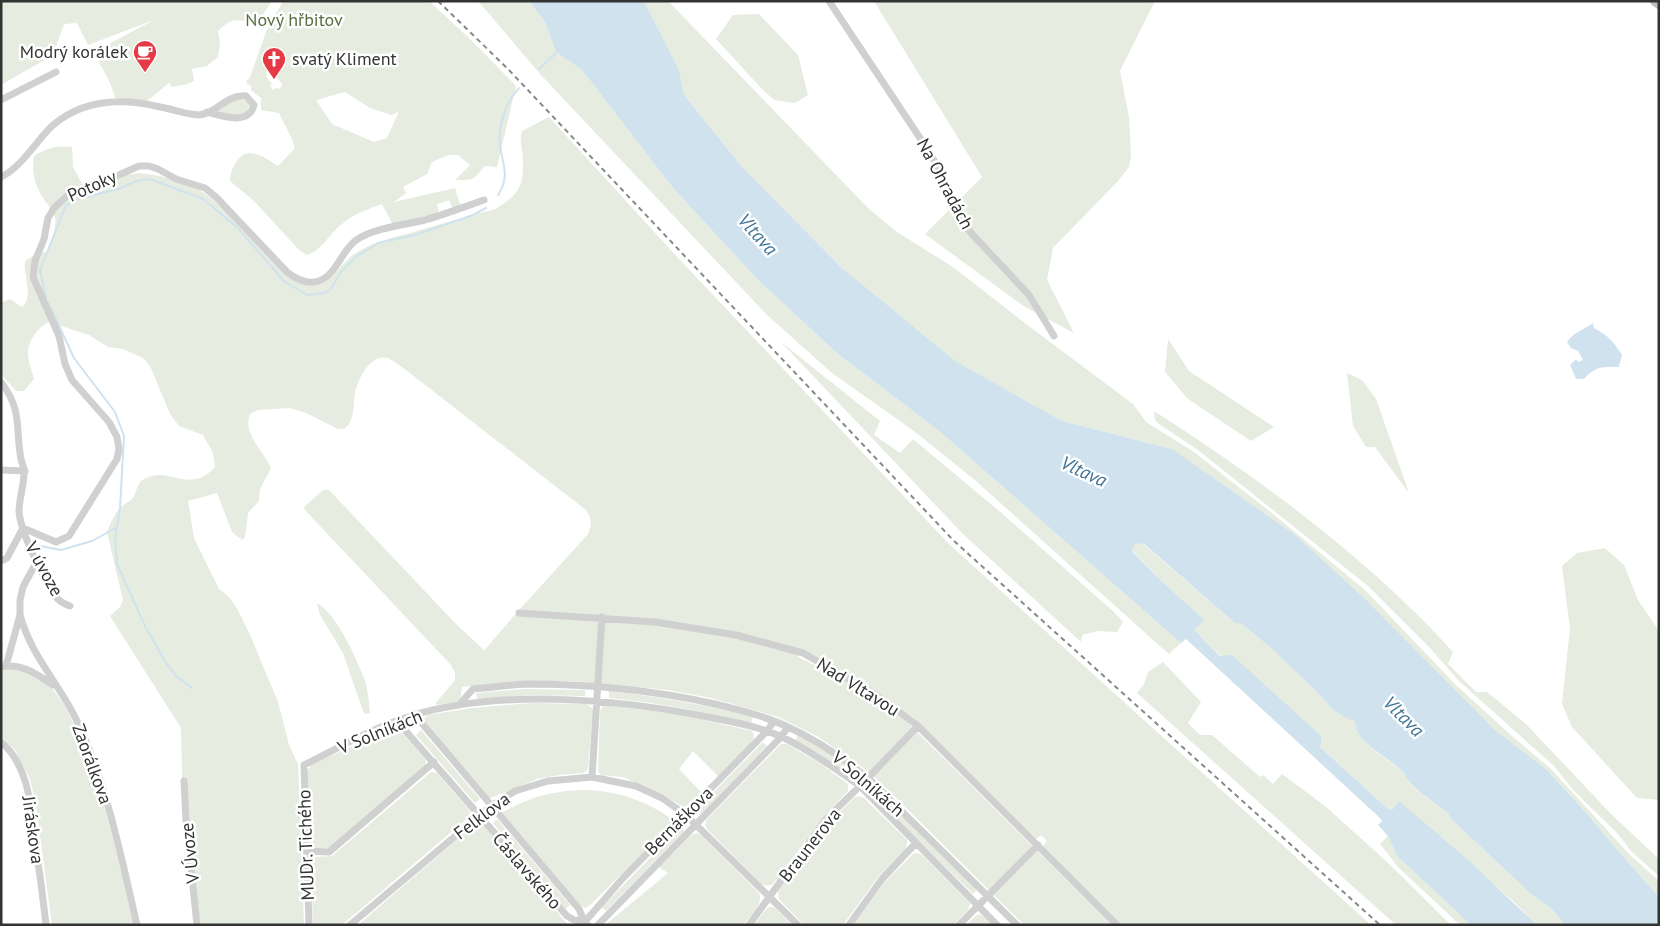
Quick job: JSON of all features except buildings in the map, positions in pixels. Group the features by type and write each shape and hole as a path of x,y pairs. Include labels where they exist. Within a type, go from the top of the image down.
{"street":[{"name":"Na Ohradách","path":"828,1 930,153 944,177 954,209 959,217 971,233 1029,295 1054,336"},
{"path":"1655,1 1659,4"},
{"path":"1,100 56,72"},
{"path":"1,177 11,171 53,126 71,114 91,105 120,101 149,104 197,115 207,112 228,99 237,96 246,96 254,105 253,110 249,114 241,118 207,112"},
{"name":"Potoky","path":"23,528 56,542 68,536 117,459 119,449 117,437 109,422 72,380 65,364 59,336 33,277 35,261 44,239 48,218 54,208 69,194 103,182 138,166 149,166 158,169 176,179 205,188 216,197 287,272 294,277 311,282 326,278 354,241 367,234 424,220 484,200"},
{"path":"1,382 13,399 21,459 25,471 1,470"},
{"path":"1,394 13,399"},
{"name":"V úvoze","path":"25,471 19,511 23,528 47,582 58,599 70,606"},
{"path":"1,561 7,558 23,528"},
{"path":"37,561 23,587 20,600 20,615 4,666 15,666 32,671 56,687"},
{"name":"Nad Vltavou","path":"519,614 602,617 656,622 736,635 803,653 876,695 918,726 1117,925"},
{"name":"Zaorálkova","path":"20,615 30,644 76,719 88,746 106,800 137,925"},
{"path":"592,777 602,617"},
{"name":"V Solníkách","path":"459,705 473,689 524,684 597,687 651,692 690,699 738,710 788,726 845,760 868,778 1017,925"},
{"name":"V Solníkách","path":"304,765 414,714 459,705 525,699 597,701 688,713 728,721 781,737 839,771 860,786 997,925"},
{"name":"Čáslavského","path":"414,714 579,909 585,923"},
{"name":"Čáslavského","path":"397,721 567,916 585,923"},
{"name":"Bernáškova","path":"585,923 623,878 767,732 774,721"},
{"name":"Bernáškova","path":"598,925 781,737 788,726"},
{"name":"Braunerova","path":"749,925 825,820 918,726"},
{"name":"Jiráskova","path":"1,742 6,746 20,770 29,795 46,925"},
{"path":"306,851 329,852 434,762"},
{"name":"MUDr. Tichého","path":"304,765 309,925"},
{"name":"Felklova","path":"350,925 491,806 515,791 548,781 592,777 636,786 662,798 686,815 798,925"},
{"name":"V Úvoze","path":"184,781 186,820 197,925"},
{"path":"848,925 882,879 916,842"},
{"path":"959,925 1038,845"}],"green space":[{"path":"1,1 272,1 260,19 251,23 241,20 233,21 218,31 220,43 218,57 207,66 192,69 194,81 172,87 169,83 147,101 115,98 111,85 94,52 154,20 88,45 77,23 64,24 53,55 1,85"},
{"name":"Nový hřbitov","path":"283,1 429,1 516,86 497,167 485,166 476,177 467,180 455,180 470,165 458,155 449,155 432,162 427,174 403,187 406,193 394,202 455,188 461,208 453,210 449,200 437,204 439,214 393,225 382,204 347,220 312,253 307,255 300,251 254,201 230,181 230,176 236,162 246,154 257,154 278,166 295,148 279,113 261,110 261,98 251,90 251,86 246,82 250,77 266,32","holes":["269,70 282,84 279,89 273,90 270,86 272,84 266,76","345,92 370,108 392,115 399,111 387,138 374,142 332,124 316,100"]},
{"path":"478,1 529,1 545,22 556,52 582,70 673,188 758,280 838,354 938,430 1181,643 1169,654 976,481 914,431 832,373 767,315 541,75"},
{"path":"644,1 668,1 869,209 897,232 953,267 1133,404 1146,422 1194,452 1365,590 1457,686 1551,769 1629,854 1659,881 1659,897 1546,769 1495,730 1172,449 1062,421 954,361 841,267 743,168 684,95 679,70"},
{"path":"874,1 1155,1 1120,71 1129,117 1131,156 1129,167 1118,181 1053,248 1047,280 1074,333 1025,307 925,234 982,177"},
{"path":"759,14 798,55 808,95 795,103 774,100 716,39 733,15"},
{"path":"239,99 248,101 250,104 247,112 233,116 213,112 228,102"},
{"path":"549,117 680,260 950,545 1371,925 1120,925 1043,846 1047,841 1041,835 1036,839 1031,834 1028,834 911,716 908,716 855,677 851,678 792,647 798,657 837,676 907,722 1112,925 1024,925 879,781 817,736 778,717 711,698 668,690 572,681 504,683 462,687 460,701 435,704 455,680 455,673 451,665 304,509 305,506 323,490 329,490 457,625 484,650 483,652 588,534 591,522 586,510 406,370 392,360 383,358 371,363 362,374 355,393 352,418 344,429 338,429 306,413 290,408 258,410 250,414 248,421 251,435 271,468 260,489 259,501 248,513 245,537 242,540 232,532 217,493 188,501 194,538 219,589 230,598 250,635 278,702 289,745 298,764 304,925 199,925 183,811 181,728 110,616 120,607 123,600 107,532 116,514 121,507 132,499 142,480 155,475 188,480 197,479 206,475 215,467 213,453 203,435 179,426 170,414 150,366 143,358 123,349 108,347 89,335 49,322 38,330 30,342 28,358 34,379 24,391 16,391 1,374 1,303 10,299 22,307 25,303 28,292 25,261 39,252 47,252 55,226 55,217 36,185 33,168 34,156 52,148 61,146 72,147 73,167 86,191 107,186 125,175 140,173 160,176 195,187 211,198 304,284 313,286 327,281 349,258 371,245 393,237 495,209 504,203 517,191 522,178 522,131"},
{"path":"1168,339 1189,371 1274,427 1251,441 1188,399 1165,372"},
{"path":"781,342 880,421 874,435 900,453 913,439 1005,516 1114,612 1123,622 1117,632 1098,631 1082,635 1081,642 962,533"},
{"path":"1347,373 1362,380 1376,399 1409,493 1375,447 1366,447 1353,426"},
{"path":"1154,411 1273,492 1350,553 1386,585 1453,652 1448,664 1476,692 1487,692 1526,724 1611,814 1659,859 1659,876 1632,852 1617,833 1573,790 1554,766 1459,681 1430,648 1368,586 1198,450 1159,424 1155,420"},
{"path":"1135,542 1143,544 1235,623 1241,623 1272,649 1332,709 1353,720 1356,729 1366,743 1401,770 1418,791 1450,814 1450,818 1531,894 1552,909 1565,925 1537,925 1514,902 1399,801 1392,810 1388,809 1193,630 1203,620 1156,576 1132,550"},
{"path":"1605,548 1624,565 1638,600 1659,631 1659,800 1637,798 1572,727 1562,704 1570,629 1562,566 1577,553"},
{"path":"317,603 332,617 351,648 365,682 370,713 365,714 363,711 343,653 320,615"},
{"path":"1163,662 1201,702 1188,723 1200,735 1212,735 1260,777 1263,775 1273,784 1282,774 1325,806 1385,860 1451,925 1396,925 1137,693 1144,684 1148,672"},
{"path":"10,669 29,671 49,685 67,711 84,746 110,826 134,925 52,925 36,805 30,779 15,750 1,736 1,671"},
{"path":"525,689 585,690 585,696 527,695 477,700 476,693"},
{"path":"609,691 682,701 753,717 751,723 680,708 609,698"},
{"path":"532,703 586,704 591,707 593,710 588,769 584,773 537,779 491,798 486,796 426,726 424,719 428,715 472,708"},
{"path":"606,705 682,715 752,731 754,735 753,742 719,777 693,751 679,769 702,793 689,806 683,807 643,785 622,777 601,775 598,771 600,711"},
{"path":"394,727 398,728 426,760 425,766 329,848 316,849 310,845 307,772 311,765"},
{"path":"421,730 480,799 475,803 416,735"},
{"path":"798,735 824,749 853,770 849,775 820,754 795,740"},
{"path":"763,742 767,746 700,815 696,810"},
{"path":"781,744 787,744 821,764 848,784 848,791 822,818 773,884 767,886 761,884 706,828 705,824 707,819"},
{"path":"431,772 437,773 470,811 469,817 342,925 313,925 311,862 316,857 332,856"},
{"path":"873,787 977,890 973,894 868,791"},
{"path":"581,790 619,794 653,807 675,821 585,908 580,905 501,813 540,796"},
{"path":"855,797 864,798 907,840 906,849 878,877 843,925 804,925 779,899 778,891 828,823"},
{"path":"497,819 570,905 565,909 493,823"},
{"path":"474,825 484,826 568,925 358,925"},
{"path":"680,827 684,831 606,911 602,907"},
{"path":"696,833 701,835 759,893 760,901 758,906 743,925 605,925 668,873 659,867 691,835"},
{"path":"1388,836 1397,856 1471,925 1460,925 1398,867 1380,844"},
{"path":"914,853 921,854 970,903 968,910 953,925 853,925 884,883"},
{"path":"767,908 775,908 792,925 754,925"},
{"path":"978,914 983,916 992,925 966,925"}],"water":[{"name":"Vltava","path":"529,1 644,1 679,70 684,95 743,168 841,267 955,361 1062,421 1172,449 1295,535 1365,599 1495,730 1546,769 1659,897 1659,925 1565,925 1552,909 1531,894 1450,818 1449,814 1416,789 1403,772 1366,743 1356,729 1353,720 1332,709 1272,649 1241,623 1235,623 1144,544 1135,543 1132,551 1204,620 1194,630 1220,656 1232,655 1321,736 1319,746 1388,809 1392,810 1399,801 1468,860 1537,925 1471,925 1397,856 1388,836 1378,825 1382,821 1380,818 1186,639 1181,643 938,430 838,354 758,280 673,188 582,70 556,52 545,22"},
{"path":"1593,323 1594,328 1611,340 1622,355 1619,367 1599,368 1584,379 1576,379 1570,365 1576,359 1578,362 1583,360 1578,351 1571,348 1567,342 1576,333"}],"waterway":[{"path":"539,69 557,52"},
{"path":"498,195 502,189 505,177 500,146 501,123 506,108 519,88"},
{"path":"46,298 40,270 66,205 78,199 118,189 137,181 150,179 203,199 237,227 284,281 307,295 325,293 331,289 341,272 357,256 378,243 415,235 473,215 486,208"},
{"path":"48,302 74,358 115,412 124,436 120,508 115,540 117,564 146,628 166,663 177,677 192,688"},
{"path":"35,545 61,550 92,541 117,527"}],"railway":[{"path":"438,1 508,69 954,541 1380,925"}],"place":[{"name":"Modrý korálek","path":"145,73"},
{"name":"svatý Kliment","path":"274,80"}]}
